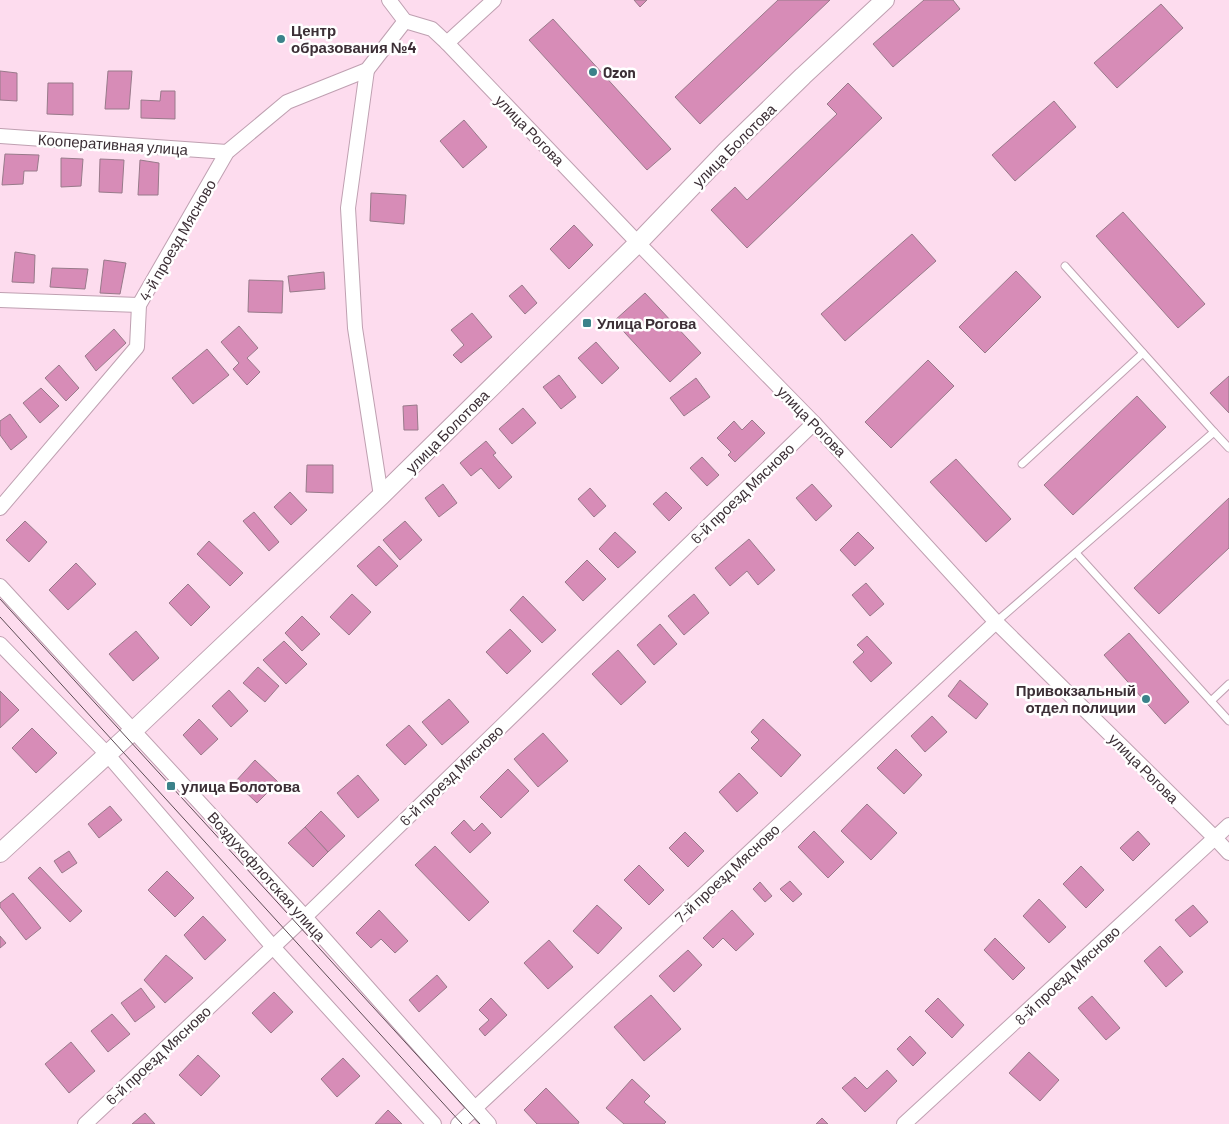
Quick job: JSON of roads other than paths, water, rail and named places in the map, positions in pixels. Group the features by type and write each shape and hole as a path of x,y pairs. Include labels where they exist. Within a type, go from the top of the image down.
{"street":[{"path":"381,496 355,328 348,208 367,70 405,21 389,0"},
{"path":"447,43 494,0"},
{"name":"улица Болотова","path":"0,853 134,730 381,496 638,243 727,150 885,0"},
{"name":"улица Рогова","path":"405,21 432,29 447,43 638,243 814,423 996,622 1229,853"},
{"name":"4-й проезд Мясново","path":"0,508 136,347 139,305 227,152 287,102 367,70"},
{"name":"Кооперативная улица","path":"0,136 227,152"},
{"path":"0,300 139,305"},
{"name":"6-й проезд Мясново","path":"84,1124 305,917 814,423"},
{"name":"Воздухофлотская улица","path":"0,586 305,917 490,1124"},
{"name":"7-й проезд Мясново","path":"458,1124 996,622"},
{"path":"0,644 107,754 273,947 434,1124"},
{"name":"8-й проезд Мясново","path":"904,1124 1229,825"}],"lane":[{"path":"1065,266 1229,448"},
{"path":"1022,464 1143,353"},
{"path":"996,622 1214,432"},
{"path":"1076,553 1229,721"},
{"path":"1211,701 1229,684"}],"tram line":[{"path":"0,599 480,1124"},
{"path":"0,617 462,1124"}],"place":[{"name":"Центр образования №4","path":"281,39"},
{"name":"Ozon","path":"593,72"},
{"name":"Улица Рогова","path":"587,323"},
{"name":"Привокзальный отдел полиции","path":"1146,699"},
{"name":"улица Болотова","path":"171,786"}]}
